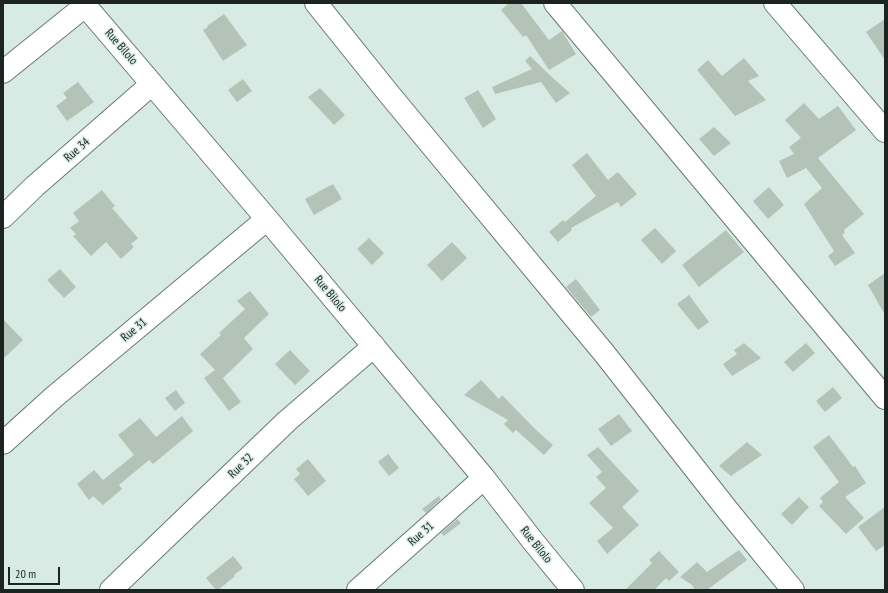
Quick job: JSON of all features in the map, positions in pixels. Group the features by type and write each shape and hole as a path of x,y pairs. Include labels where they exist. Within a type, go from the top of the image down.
{"street":[{"path":"316,3 394,100 604,353 729,512 793,590"},
{"path":"555,3 885,398"},
{"path":"775,3 885,131"},
{"path":"3,72 84,4"},
{"name":"Rue Bilolo","path":"84,4 374,346 484,478 573,590"},
{"name":"Rue 34","path":"3,217 35,186 152,84"},
{"name":"Rue 31","path":"3,443 54,397 267,219"},
{"name":"Rue 32","path":"111,590 287,421 374,346"},
{"name":"Rue 31","path":"358,590 484,478"}],"building":[{"path":"509,3 521,3 549,40 562,31 576,54 549,70 526,35 523,37 501,10"},
{"path":"224,14 247,45 223,61 203,30"},
{"path":"885,19 885,60 866,32"},
{"path":"530,56 570,93 556,103 541,82 495,94 492,87 532,69 525,61"},
{"path":"744,58 759,76 748,81 766,100 735,116 697,70 708,60 722,76"},
{"path":"243,79 252,91 237,102 228,90"},
{"path":"78,82 94,102 67,121 56,106 67,98 63,93"},
{"path":"320,88 345,115 334,125 308,97"},
{"path":"478,90 496,119 483,128 464,98"},
{"path":"804,103 819,119 838,106 856,130 818,158 864,214 844,230 845,233 842,235 855,253 835,266 828,256 834,251 804,204 822,188 806,168 787,178 779,161 794,154 789,147 801,138 785,120"},
{"path":"714,127 731,143 714,156 699,139"},
{"path":"587,153 608,180 618,172 637,194 621,207 618,202 571,228 572,230 558,242 549,232 563,220 565,222 596,196 572,165"},
{"path":"333,184 342,199 314,215 305,199"},
{"path":"769,187 784,205 768,219 753,201"},
{"path":"102,190 115,206 112,208 138,238 131,244 134,247 121,259 106,242 91,256 73,236 76,234 70,228 79,221 73,213"},
{"path":"655,228 676,251 662,264 641,240"},
{"path":"726,230 744,252 699,287 682,265"},
{"path":"369,238 384,253 372,265 357,249"},
{"path":"452,242 467,258 442,281 427,265"},
{"path":"60,269 76,287 64,298 47,280"},
{"path":"885,273 885,315 868,285"},
{"path":"576,279 600,310 591,317 566,287"},
{"path":"250,291 269,314 244,338 253,349 223,378 222,377 241,402 229,411 204,378 215,370 200,354 221,335 219,333 245,309 237,301"},
{"path":"689,295 709,322 698,330 677,304"},
{"path":"3,319 23,340 3,359"},
{"path":"744,343 761,358 732,376 723,364 737,354 734,350"},
{"path":"806,343 815,353 793,372 784,362"},
{"path":"290,350 310,371 295,385 275,364"},
{"path":"481,380 499,399 502,395 553,445 544,455 516,430 513,433 504,424 508,420 464,395"},
{"path":"833,387 842,398 825,412 816,401"},
{"path":"176,390 185,403 175,411 165,398"},
{"path":"619,414 632,431 611,446 598,429"},
{"path":"182,416 193,431 153,464 149,460 119,485 122,489 103,505 93,496 89,500 77,484 94,470 103,480 134,455 118,435 140,418 156,437"},
{"path":"829,435 853,467 855,466 866,483 845,497 864,518 846,534 819,506 823,502 820,498 839,482 813,447"},
{"path":"747,442 762,455 731,476 719,466"},
{"path":"598,447 639,491 622,507 639,525 607,554 597,541 613,528 589,503 606,488 596,477 602,472 587,455"},
{"path":"388,454 399,468 389,476 378,462"},
{"path":"308,459 326,481 308,496 294,479 300,474 296,469"},
{"path":"439,496 441,499 426,513 422,509"},
{"path":"799,497 809,507 792,525 781,514"},
{"path":"885,507 885,545 876,551 858,527"},
{"path":"457,519 461,523 444,536 441,533"},
{"path":"739,550 747,560 707,590 695,590 692,585 680,577 697,562 707,572"},
{"path":"659,551 679,572 669,581 666,578 654,590 625,590 652,563 649,560"},
{"path":"233,556 243,568 218,590 216,590 206,578"}]}
